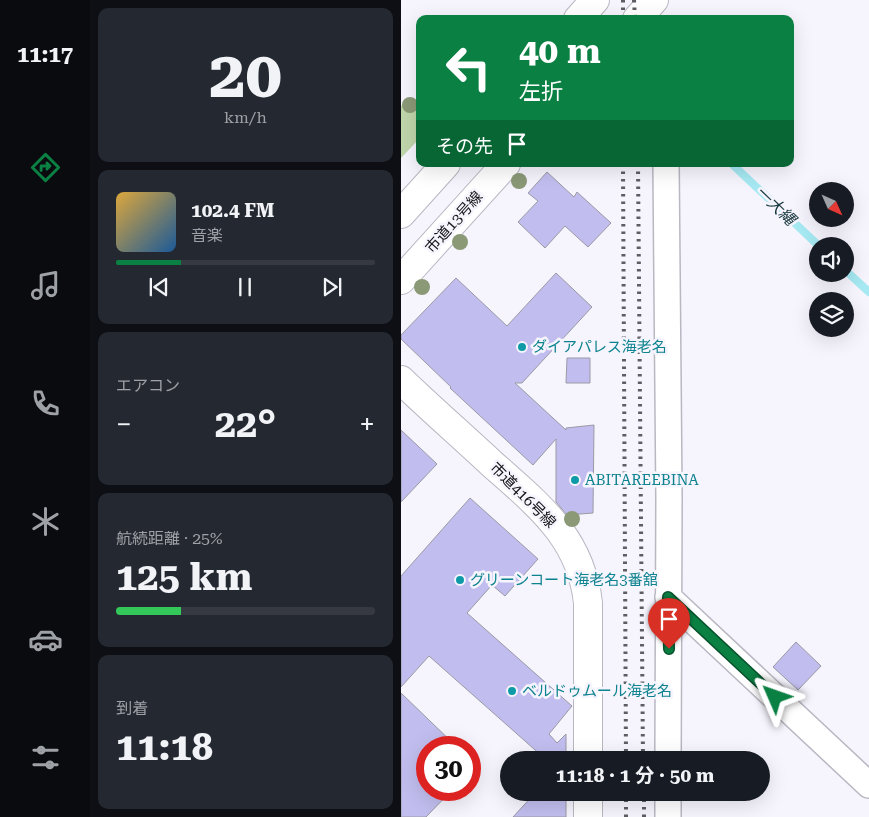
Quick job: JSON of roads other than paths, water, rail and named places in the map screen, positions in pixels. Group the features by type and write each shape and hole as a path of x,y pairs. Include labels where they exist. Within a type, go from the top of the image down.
{"street":[{"path":"582,15 595,0"},
{"path":"401,214 444,167"},
{"name":"市道13号線","path":"401,280 503,167"},
{"path":"666,167 669,489 668,751"},
{"name":"市道416号線","path":"401,380 547,514 569,545 586,584 588,603 588,751"},
{"path":"668,597 869,785"},
{"path":"588,801 588,817"},
{"path":"668,801 668,817"}],"waterway":[{"name":"一大縄","path":"735,167 809,237"},
{"name":"一大縄","path":"854,278 869,292"}],"railway":[{"path":"623,0 623,15"},
{"path":"634,0 635,15"},
{"path":"623,167 626,751"},
{"path":"638,167 643,751"},
{"path":"626,801 626,817"},
{"path":"644,801 644,817"}],"place":[{"name":"ダイアパレス海老名","path":"522,347"},
{"name":"ABITAREEBINA","path":"575,480"},
{"name":"グリーンコート海老名3番舘","path":"460,580"},
{"name":"ベルドゥムール海老名","path":"512,691"}]}
